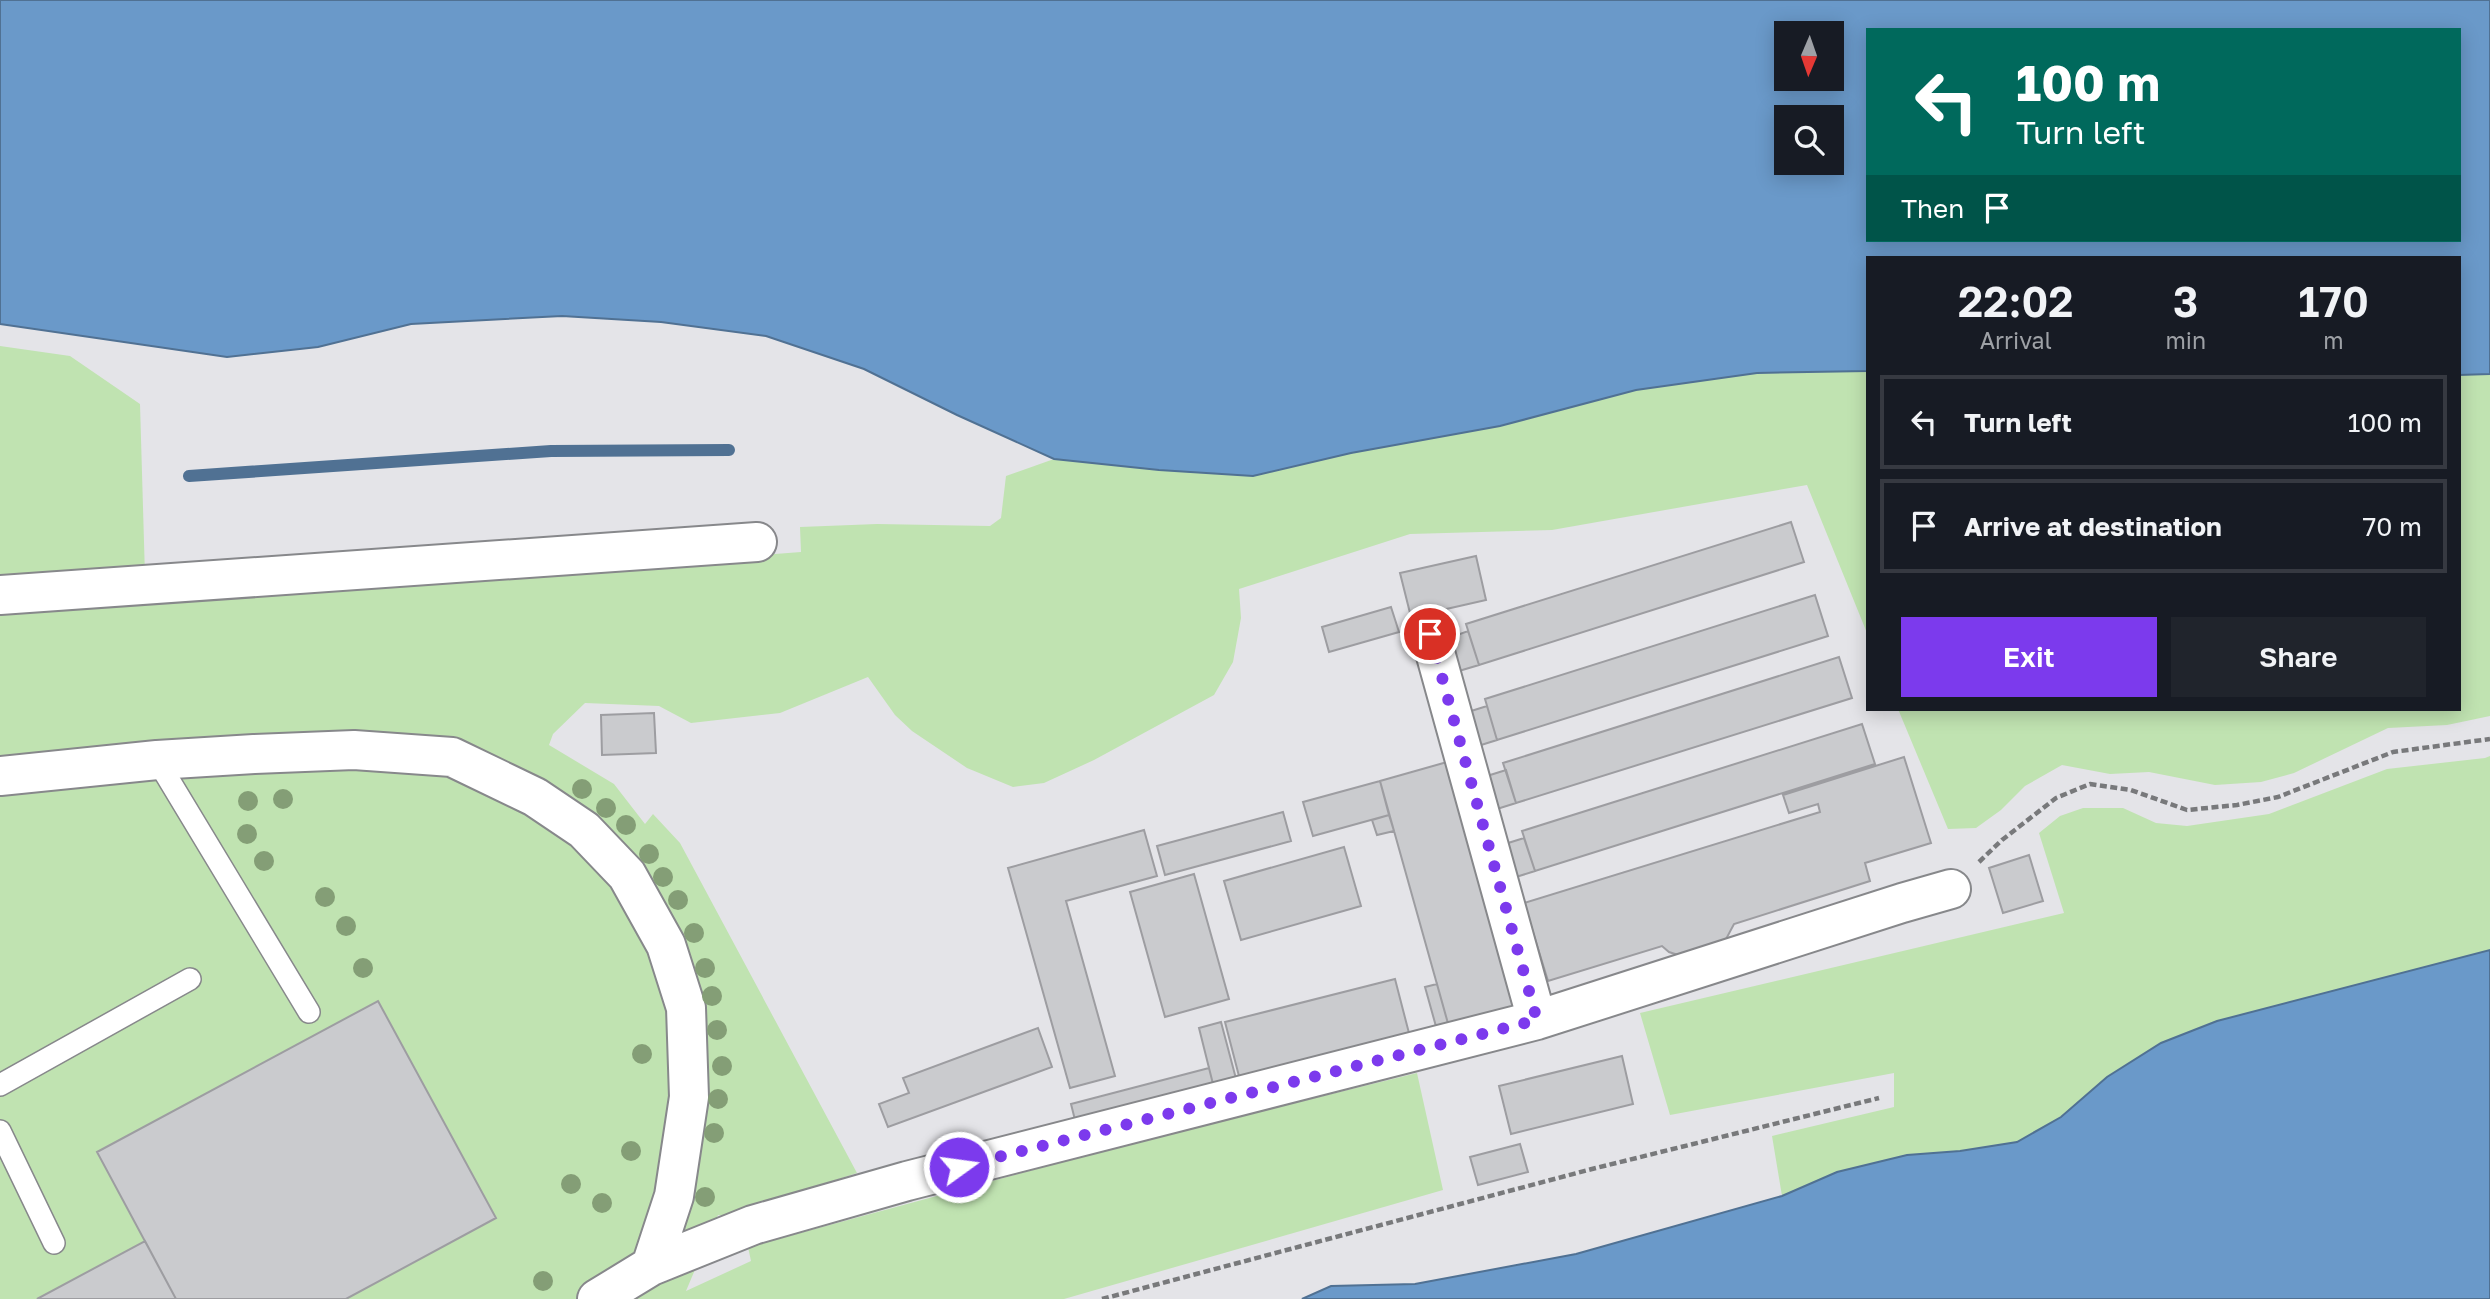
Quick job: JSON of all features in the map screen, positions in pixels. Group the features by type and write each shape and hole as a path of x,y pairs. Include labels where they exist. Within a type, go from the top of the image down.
{"street":[{"path":"0,595 757,542"},
{"path":"1430,634 1537,1020"},
{"path":"0,776 157,760 354,750 452,757 536,797 583,830 627,875 666,945 686,1009 689,1097 674,1196 651,1266"},
{"path":"597,1299 651,1266 753,1225 907,1181 1537,1020 1951,889"}],"lane":[{"path":"157,760 309,1012"},
{"path":"0,1085 190,979"},
{"path":"3,1142 54,1243"}],"path":[{"path":"1951,889 2002,840 2056,798 2090,784 2131,790 2187,810 2237,806 2278,797 2393,752 2490,739"},
{"path":"1102,1299 1592,1169 1880,1098"}],"green space":[{"path":"0,346 70,356 140,404 145,576 0,586"},
{"path":"1866,371 1866,631 1807,485 1552,530 1410,534 1239,589 1241,618 1233,662 1214,695 1094,760 1044,783 1013,787 967,768 912,731 895,715 868,677 780,713 691,723 659,706 585,703 553,734 549,745 614,784 645,824 653,814 680,843 857,1173 725,1216 718,1215 686,1291 751,1261 748,1247 1136,1142 1417,1073 1443,1190 1064,1299 0,1299 0,612 801,552 800,527 877,524 990,526 1001,518 1006,476 1054,459 1253,476 1351,453 1500,426 1636,390 1757,373"},
{"path":"2490,374 2490,716 2447,725 2388,728 2294,773 2261,782 2215,785 2149,772 2110,774 2062,765 2025,786 2001,810 1976,828 1948,829 1899,711 2461,711 2461,375"},
{"path":"2490,756 2490,950 2217,1021 2161,1043 2107,1077 2061,1117 2017,1142 1960,1151 1907,1155 1837,1172 1782,1196 1772,1136 1894,1107 1894,1073 1670,1115 1640,1013 2064,913 2039,833 2060,816 2083,808 2123,808 2156,823 2187,826 2269,814 2387,769"}],"water":[{"path":"0,0 2490,0 2490,374 2461,375 2461,256 1866,256 1866,371 1757,373 1636,390 1500,426 1351,453 1253,476 1054,459 864,369 766,336 661,322 562,316 411,324 318,347 227,357 0,324"},
{"path":"2490,950 2490,1299 1302,1299 1331,1286 1415,1284 1576,1254 1782,1196 1837,1172 1907,1155 1960,1151 2017,1142 2061,1117 2107,1077 2161,1043 2217,1021"}],"building":[{"path":"1791,522 1804,562 1479,665 1466,624"},
{"path":"1476,556 1486,600 1411,617 1400,573"},
{"path":"1815,595 1828,636 1497,740 1485,699"},
{"path":"1391,607 1399,632 1329,652 1322,627"},
{"path":"1468,631 1479,665 1459,671 1449,638"},
{"path":"1839,657 1852,698 1516,803 1503,763"},
{"path":"1487,706 1497,740 1478,746 1468,712"},
{"path":"654,713 656,753 602,755 601,715"},
{"path":"1862,724 1875,764 1535,871 1522,831"},
{"path":"1904,757 1931,843 1865,863 1870,881 1734,924 1725,941 1684,957 1669,952 1662,946 1548,981 1524,903 1820,812 1818,804 1789,813 1783,795"},
{"path":"1447,762 1516,1008 1449,1027 1380,781"},
{"path":"1506,770 1516,803 1497,809 1487,776"},
{"path":"1380,781 1389,815 1313,836 1303,802"},
{"path":"1283,812 1291,841 1165,875 1157,846"},
{"path":"1389,815 1394,831 1377,835 1372,820"},
{"path":"1144,830 1157,876 1066,901 1115,1076 1070,1088 1008,868"},
{"path":"1524,838 1535,871 1516,877 1505,844"},
{"path":"1344,847 1361,906 1241,940 1224,881"},
{"path":"2029,855 2043,901 2003,913 1989,868"},
{"path":"1194,874 1229,999 1165,1017 1130,892"},
{"path":"1395,979 1410,1037 1240,1080 1225,1022"},
{"path":"1437,984 1449,1027 1437,1030 1425,987"},
{"path":"378,1001 496,1218 346,1299 176,1299 97,1152"},
{"path":"1221,1022 1239,1090 1216,1096 1199,1028"},
{"path":"1038,1028 1052,1067 888,1127 879,1104 909,1093 903,1078"},
{"path":"1622,1056 1633,1104 1511,1134 1499,1086"},
{"path":"1209,1068 1216,1096 1078,1132 1071,1104"},
{"path":"1520,1144 1528,1172 1478,1185 1470,1157"},
{"path":"145,1241 176,1299 37,1299"}],"waterway":[{"path":"189,476 551,451 729,450"}],"route":[{"path":"959,1167 1537,1020 1430,634"}]}
